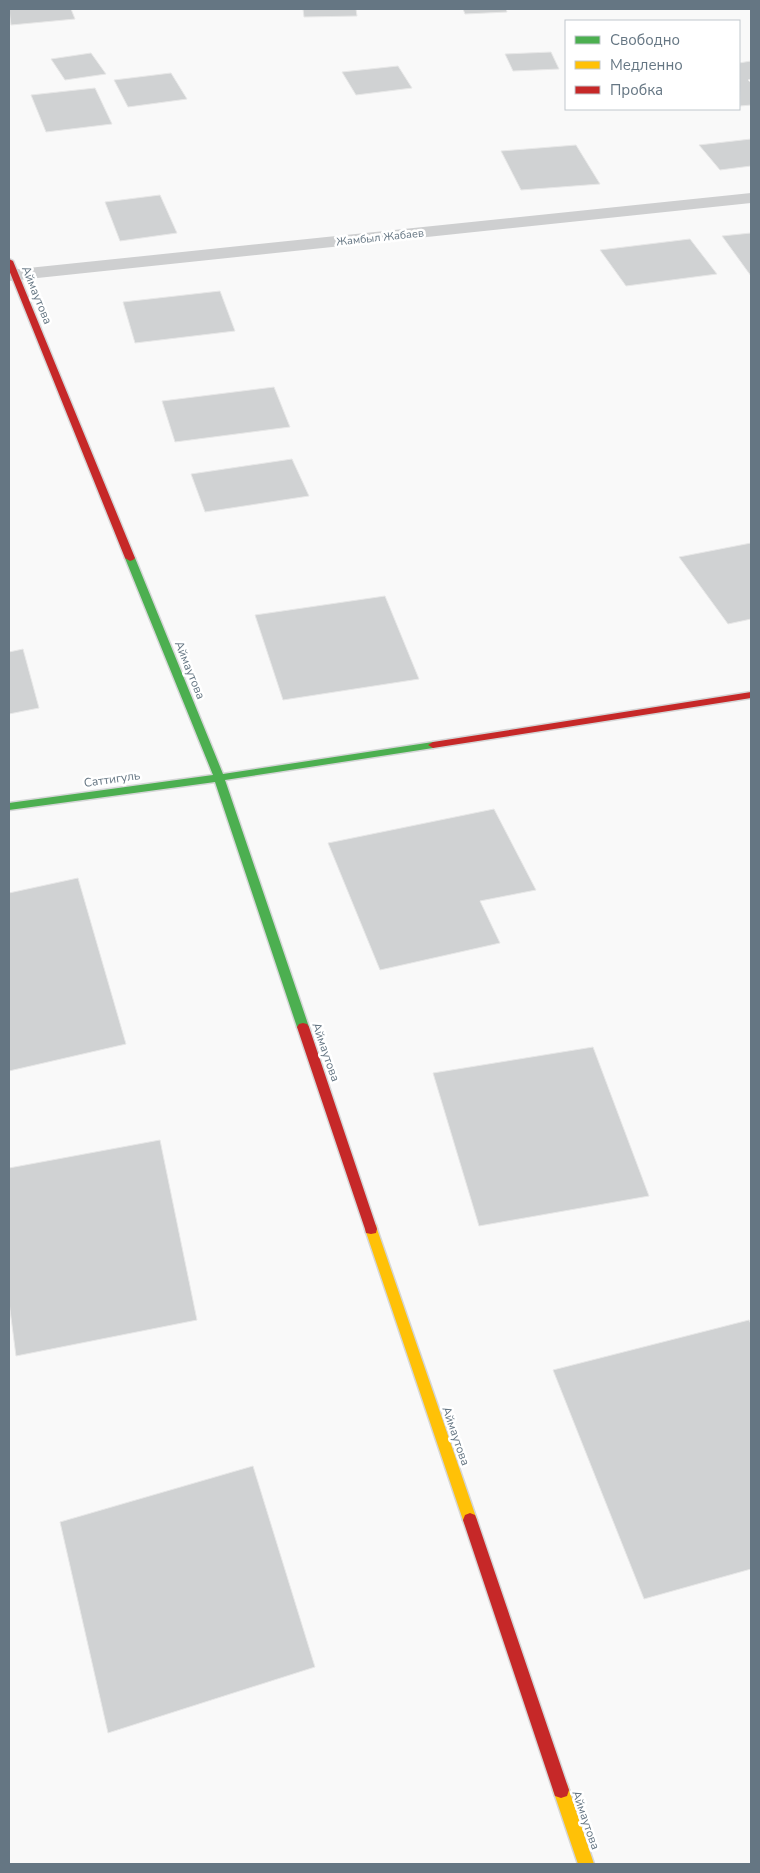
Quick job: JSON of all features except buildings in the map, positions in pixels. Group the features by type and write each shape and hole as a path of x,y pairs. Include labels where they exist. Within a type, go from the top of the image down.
{"street":[{"name":"Жамбыл Жабаев","path":"10,271 751,198"},
{"name":"Аймаутова","path":"10,271 219,778 586,1864"},
{"name":"Саттигуль","path":"9,807 219,778 751,695"}],"traffic: fast":[{"path":"130,558 219,778 303,1027"},
{"path":"9,807 219,778 433,745"}],"traffic: slow":[{"path":"371,1229 470,1520"},
{"path":"561,1790 586,1864"}],"traffic: jam":[{"path":"9,261 130,558"},
{"path":"433,745 751,695"},
{"path":"303,1027 371,1229"},
{"path":"470,1520 561,1790"}]}
